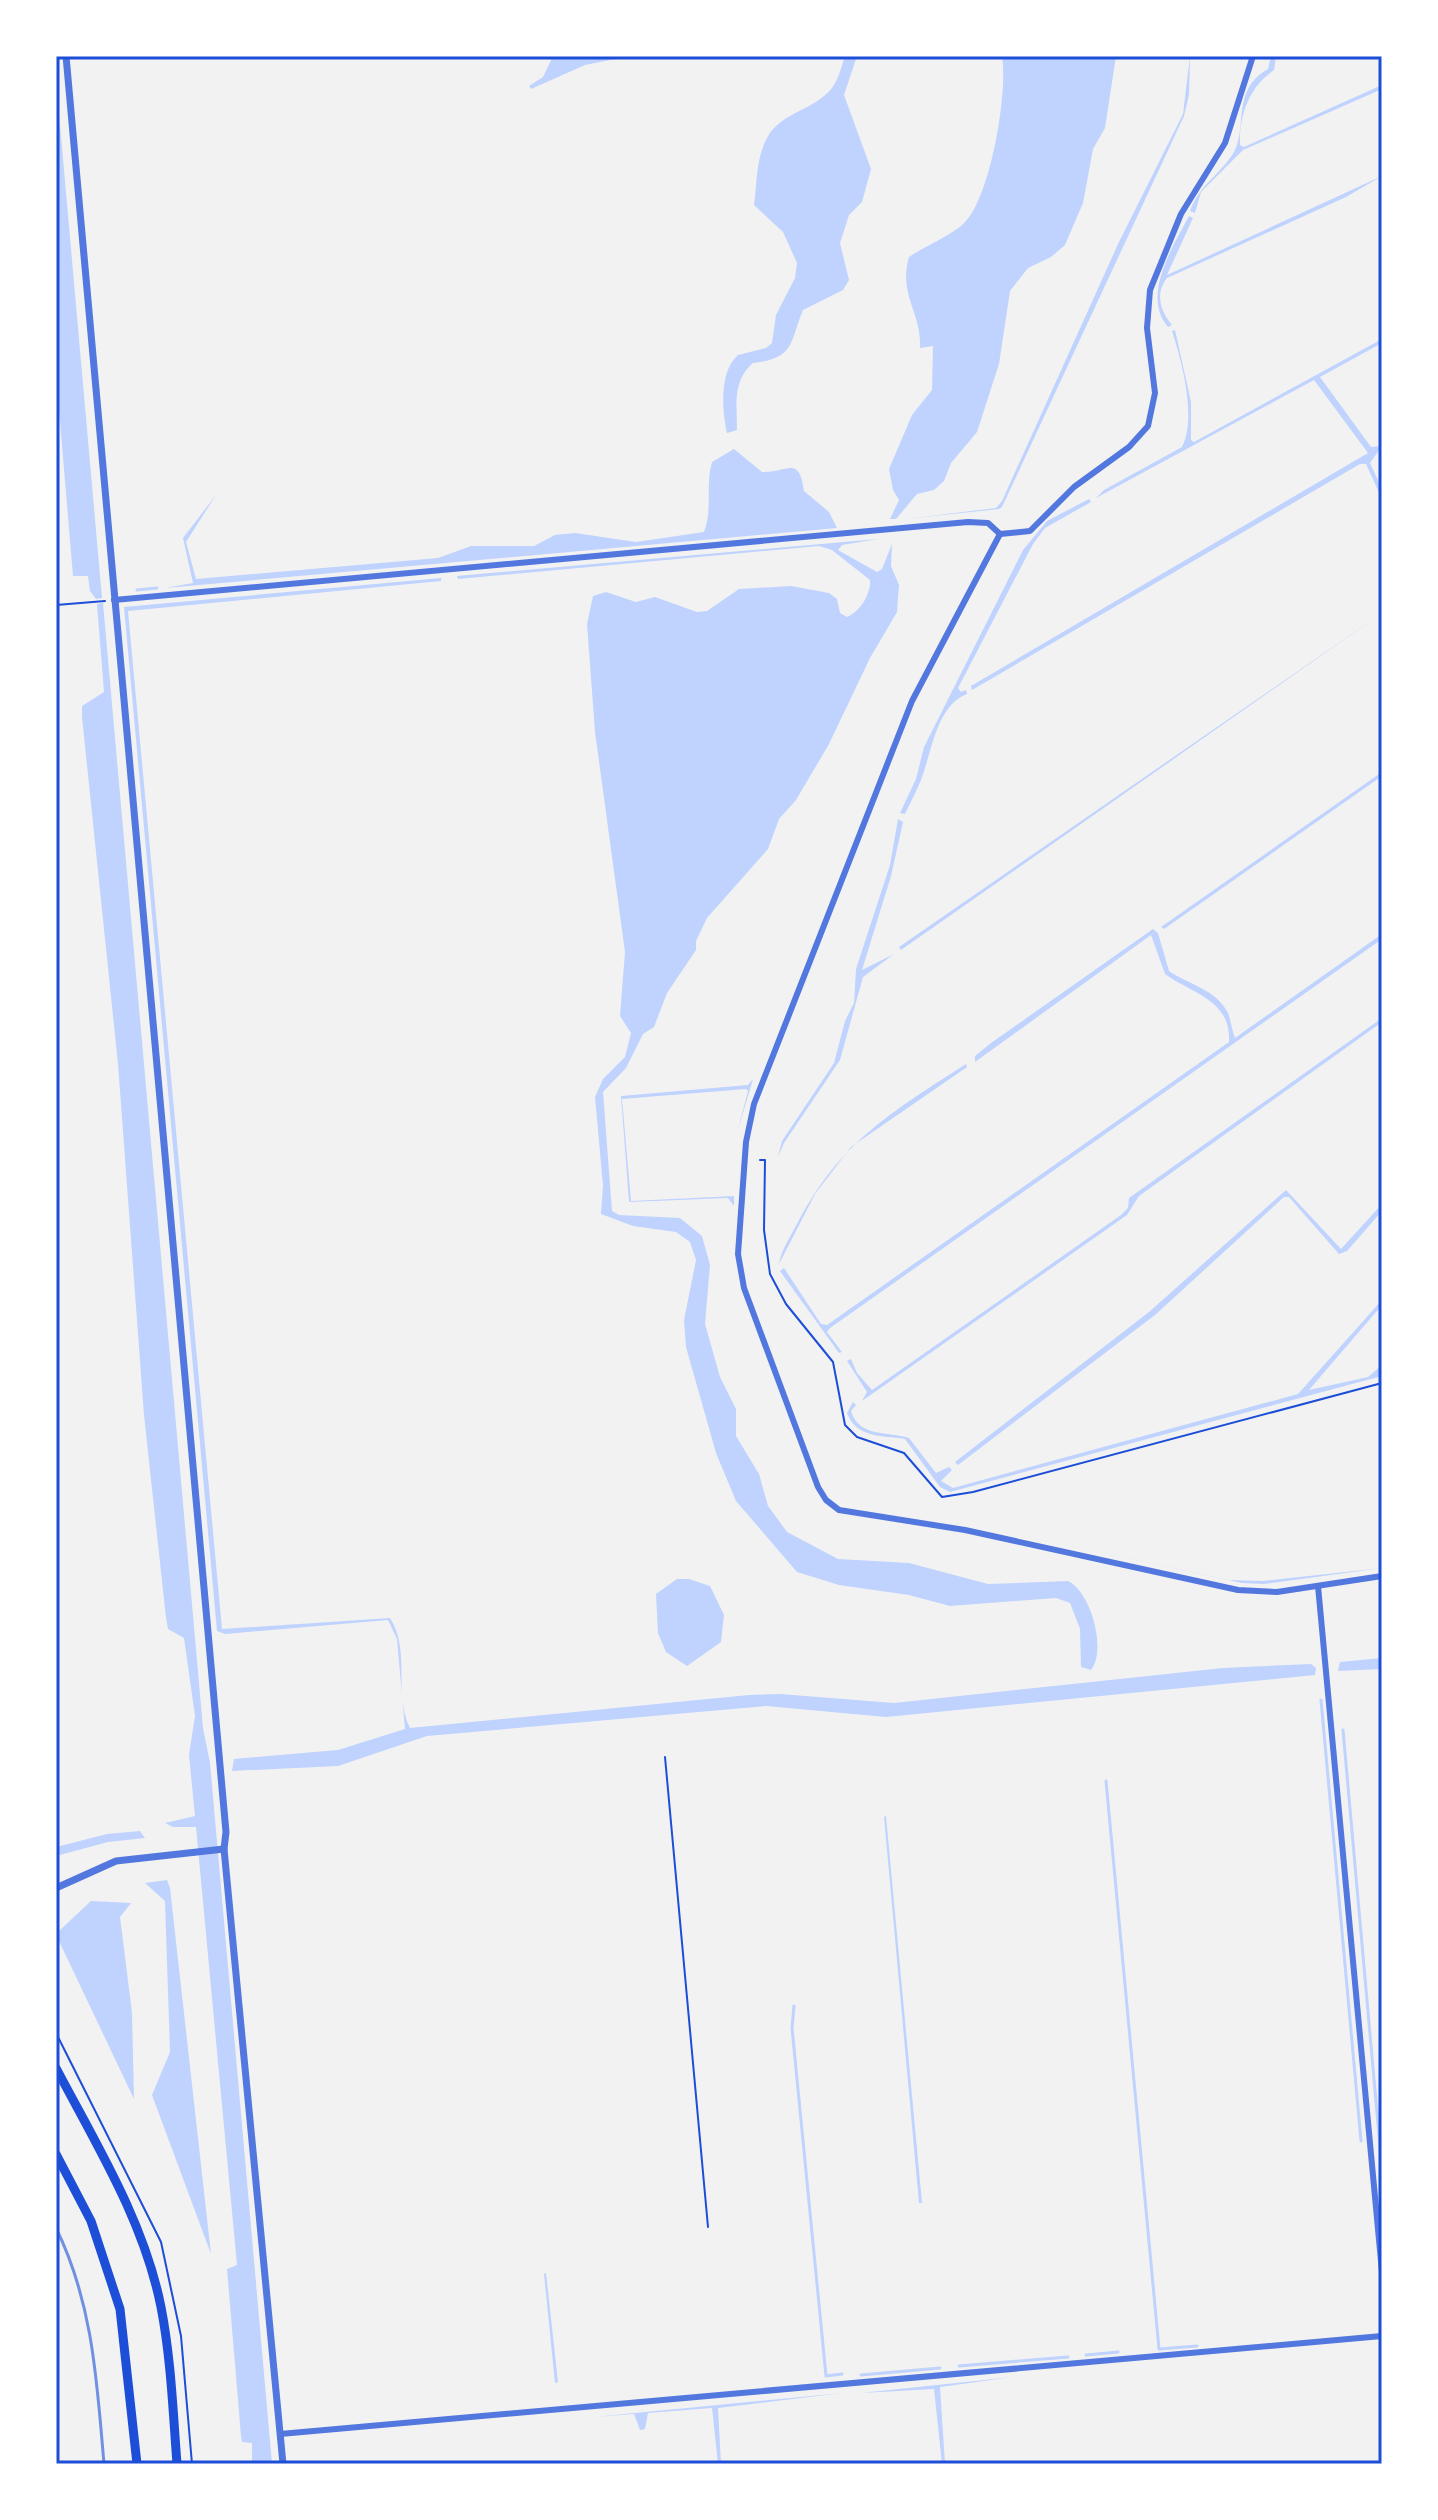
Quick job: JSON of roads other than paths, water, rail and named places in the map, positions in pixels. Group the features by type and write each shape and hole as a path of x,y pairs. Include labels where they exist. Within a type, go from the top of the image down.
{"main road":[{"path":"56,2068 129,2209 153,2279 164,2330 177,2464"},
{"path":"56,2154 91,2221 120,2309 137,2464"}],"street":[{"path":"66,56 112,600 226,1832 221,1850 283,2464"},
{"path":"112,600 968,522 988,523 1000,534 1030,531 1074,487 1129,447 1148,426 1154,401 1147,328 1152,284 1181,214 1225,143 1253,56"},
{"path":"1000,534 912,701 754,1104 746,1142 738,1236 742,1281 816,1482 823,1496 834,1507 965,1530 1224,1588 1268,1592 1382,1576"},
{"path":"1318,1586 1382,2272"},
{"path":"56,1888 116,1861 221,1850"},
{"path":"280,2434 1382,2336"}],"water":[{"path":"553,56 630,56 585,65 531,89 529,86 543,77"},
{"path":"845,56 857,56 844,95 871,169 862,202 849,215 840,243 849,280 843,290 803,310 784,353 753,363 746,370 737,394 737,430 727,433 723,403 728,371 738,355 766,348 772,343 776,315 795,278 797,263 783,232 754,205 761,154 773,129 827,93 836,82"},
{"path":"1002,56 1116,56 1105,128 1093,149 1083,203 1065,245 1051,257 1028,268 1010,291 999,364 977,432 951,463 944,481 934,490 917,494 896,519 890,519 899,500 893,490 889,469 912,415 932,390 933,346 920,348 918,324 906,282 909,257 961,226 975,208 996,142 1002,93"},
{"path":"1190,56 1189,95 1184,116 1002,507 999,509 905,519 996,508 1002,501 1119,242 1183,114"},
{"path":"1271,56 1276,56 1274,70 1252,93 1241,123 1240,145 1244,147 1382,85 1382,89 1243,150 1201,192 1195,213 1190,211 1199,194 1234,152 1249,87 1268,69"},
{"path":"56,80 102,598 96,599 90,591 88,576 73,576 56,374"},
{"path":"1382,176 1346,197 1167,278 1160,296 1164,314 1172,325 1168,327 1160,315 1158,301 1162,271 1189,216 1193,218 1167,275"},
{"path":"1175,330 1191,402 1191,440 1194,442 1382,339 1382,343 1320,377 1371,447 1382,446 1370,463 1382,489 1382,499 1366,464 1360,464 972,690 971,686 1368,453 1314,380 1096,498 1104,490 1182,447 1188,406 1184,374 1172,331"},
{"path":"734,449 762,472 795,469 804,491 829,512 837,528 165,588 193,583 183,538 216,495 186,542 196,579 438,558 471,546 534,546 555,535 575,533 636,542 704,532 712,462"},
{"path":"1089,499 1091,502 1045,528 1033,544 958,688 961,692 966,690 967,694 948,709 942,719 919,784 905,814 900,813 916,779 924,747 1023,550 1047,521"},
{"path":"878,539 842,545 838,550 877,572 882,569 892,544 891,566 899,585 897,612 870,658 829,744 796,800 779,819 768,849 707,918 696,941 696,950 667,993 654,1027 643,1034 626,1068 603,1092 612,1211 619,1215 680,1218 702,1236 710,1265 705,1324 720,1377 736,1409 736,1436 759,1474 768,1506 787,1532 838,1559 909,1563 988,1584 1068,1581 1084,1597 1094,1622 1097,1649 1091,1670 1081,1667 1080,1629 1070,1603 1056,1598 950,1606 909,1595 839,1585 797,1572 736,1501 716,1453 686,1347 684,1320 696,1260 690,1242 676,1232 633,1226 601,1214 603,1185 595,1097 603,1079 625,1057 631,1033 620,1016 625,952 595,732 587,624 593,596 606,592 636,602 655,597 697,612 707,611 739,589 791,586 829,593 837,599 840,613 847,617 864,602 870,580 832,550 819,546 458,579 457,576"},
{"path":"441,578 441,581 128,611 222,1629 390,1618 400,1644 403,1701 410,1728 749,1695 780,1694 894,1703 1223,1668 1311,1664 1316,1668 1315,1675 886,1717 766,1706 427,1736 338,1766 232,1771 234,1759 338,1750 405,1729 397,1639 388,1620 225,1634 217,1631 124,607"},
{"path":"103,603 272,2464 252,2464 252,2443 242,2442 241,2436 227,2269 237,2265 196,1827 173,1827 165,1823 195,1816 189,1755 195,1716 184,1638 168,1629 166,1618 144,1415 118,1064 82,717 82,706 104,692 97,604"},
{"path":"1382,613 901,950 899,947"},
{"path":"1382,772 1382,776 1164,929 1161,927"},
{"path":"898,819 903,822 891,876 862,970 894,954 863,977 840,1060 784,1143 778,1157 782,1141 834,1063 845,1021 854,1003 856,969 890,865"},
{"path":"1153,929 1158,933 1169,971 1217,998 1228,1013 1235,1038 1382,934 1382,939 830,1328 827,1332 842,1352 839,1353 780,1271 784,1268 821,1324 827,1325 1229,1042 1224,1016 1217,1007 1165,974 1151,935 975,1062 975,1056 991,1043"},
{"path":"1382,1018 1382,1022 1139,1196 1127,1215 862,1401 867,1392 847,1361 851,1359 857,1373 872,1390 1121,1215 1128,1208 1129,1198"},
{"path":"966,1064 967,1067 858,1142 890,1115"},
{"path":"753,1079 737,1133 746,1089 622,1099 631,1201 734,1196 734,1206 728,1198 629,1202 621,1096 748,1085"},
{"path":"843,1158 815,1194 779,1264 786,1243 813,1196"},
{"path":"1286,1190 1341,1249 1382,1204 1382,1211 1347,1251 1339,1254 1289,1197 1284,1197 1155,1315 958,1465 955,1462 1149,1312"},
{"path":"1382,1300 1382,1305 1309,1390 1368,1377 1382,1365 1382,1376 950,1492 940,1487 905,1439 864,1432 847,1413 853,1402 856,1405 851,1411 860,1426 909,1438 936,1473 949,1467 952,1470 941,1481 953,1488 1298,1394"},
{"path":"960,1522 1229,1580 1262,1581 1382,1568 1264,1584 1242,1583"},
{"path":"677,1579 689,1579 710,1586 724,1615 721,1642 687,1666 666,1652 658,1633 656,1594"},
{"path":"1382,1658 1382,1669 1338,1671 1340,1662"},
{"path":"886,1816 922,2203 919,2203"},
{"path":"140,1831 145,1838 108,1842 56,1856 56,1847 107,1834"},
{"path":"167,1880 211,2254 152,2095 170,2052 165,1901 145,1883"},
{"path":"91,1901 131,1903 120,1917 132,2013 134,2099 59,1941 59,1931"},
{"path":"544,2274 558,2382 555,2383"},
{"path":"1013,2377 940,2387 945,2464 942,2464 934,2389 861,2393"},
{"path":"842,2393 718,2408 721,2464 718,2464 712,2408 648,2413 645,2429 640,2430 634,2414 594,2417"}],"waterway":[{"path":"137,590 157,588"},
{"path":"1321,1700 1361,2141"},
{"path":"1343,1730 1381,2158"},
{"path":"1106,1781 1159,2349 1197,2346"},
{"path":"794,2006 792,2028 826,2376 842,2374"},
{"path":"1086,2355 1118,2352"},
{"path":"959,2366 1068,2357"},
{"path":"861,2375 940,2368"}],"railway":[{"path":"56,2228 86,2314 104,2464"}]}
